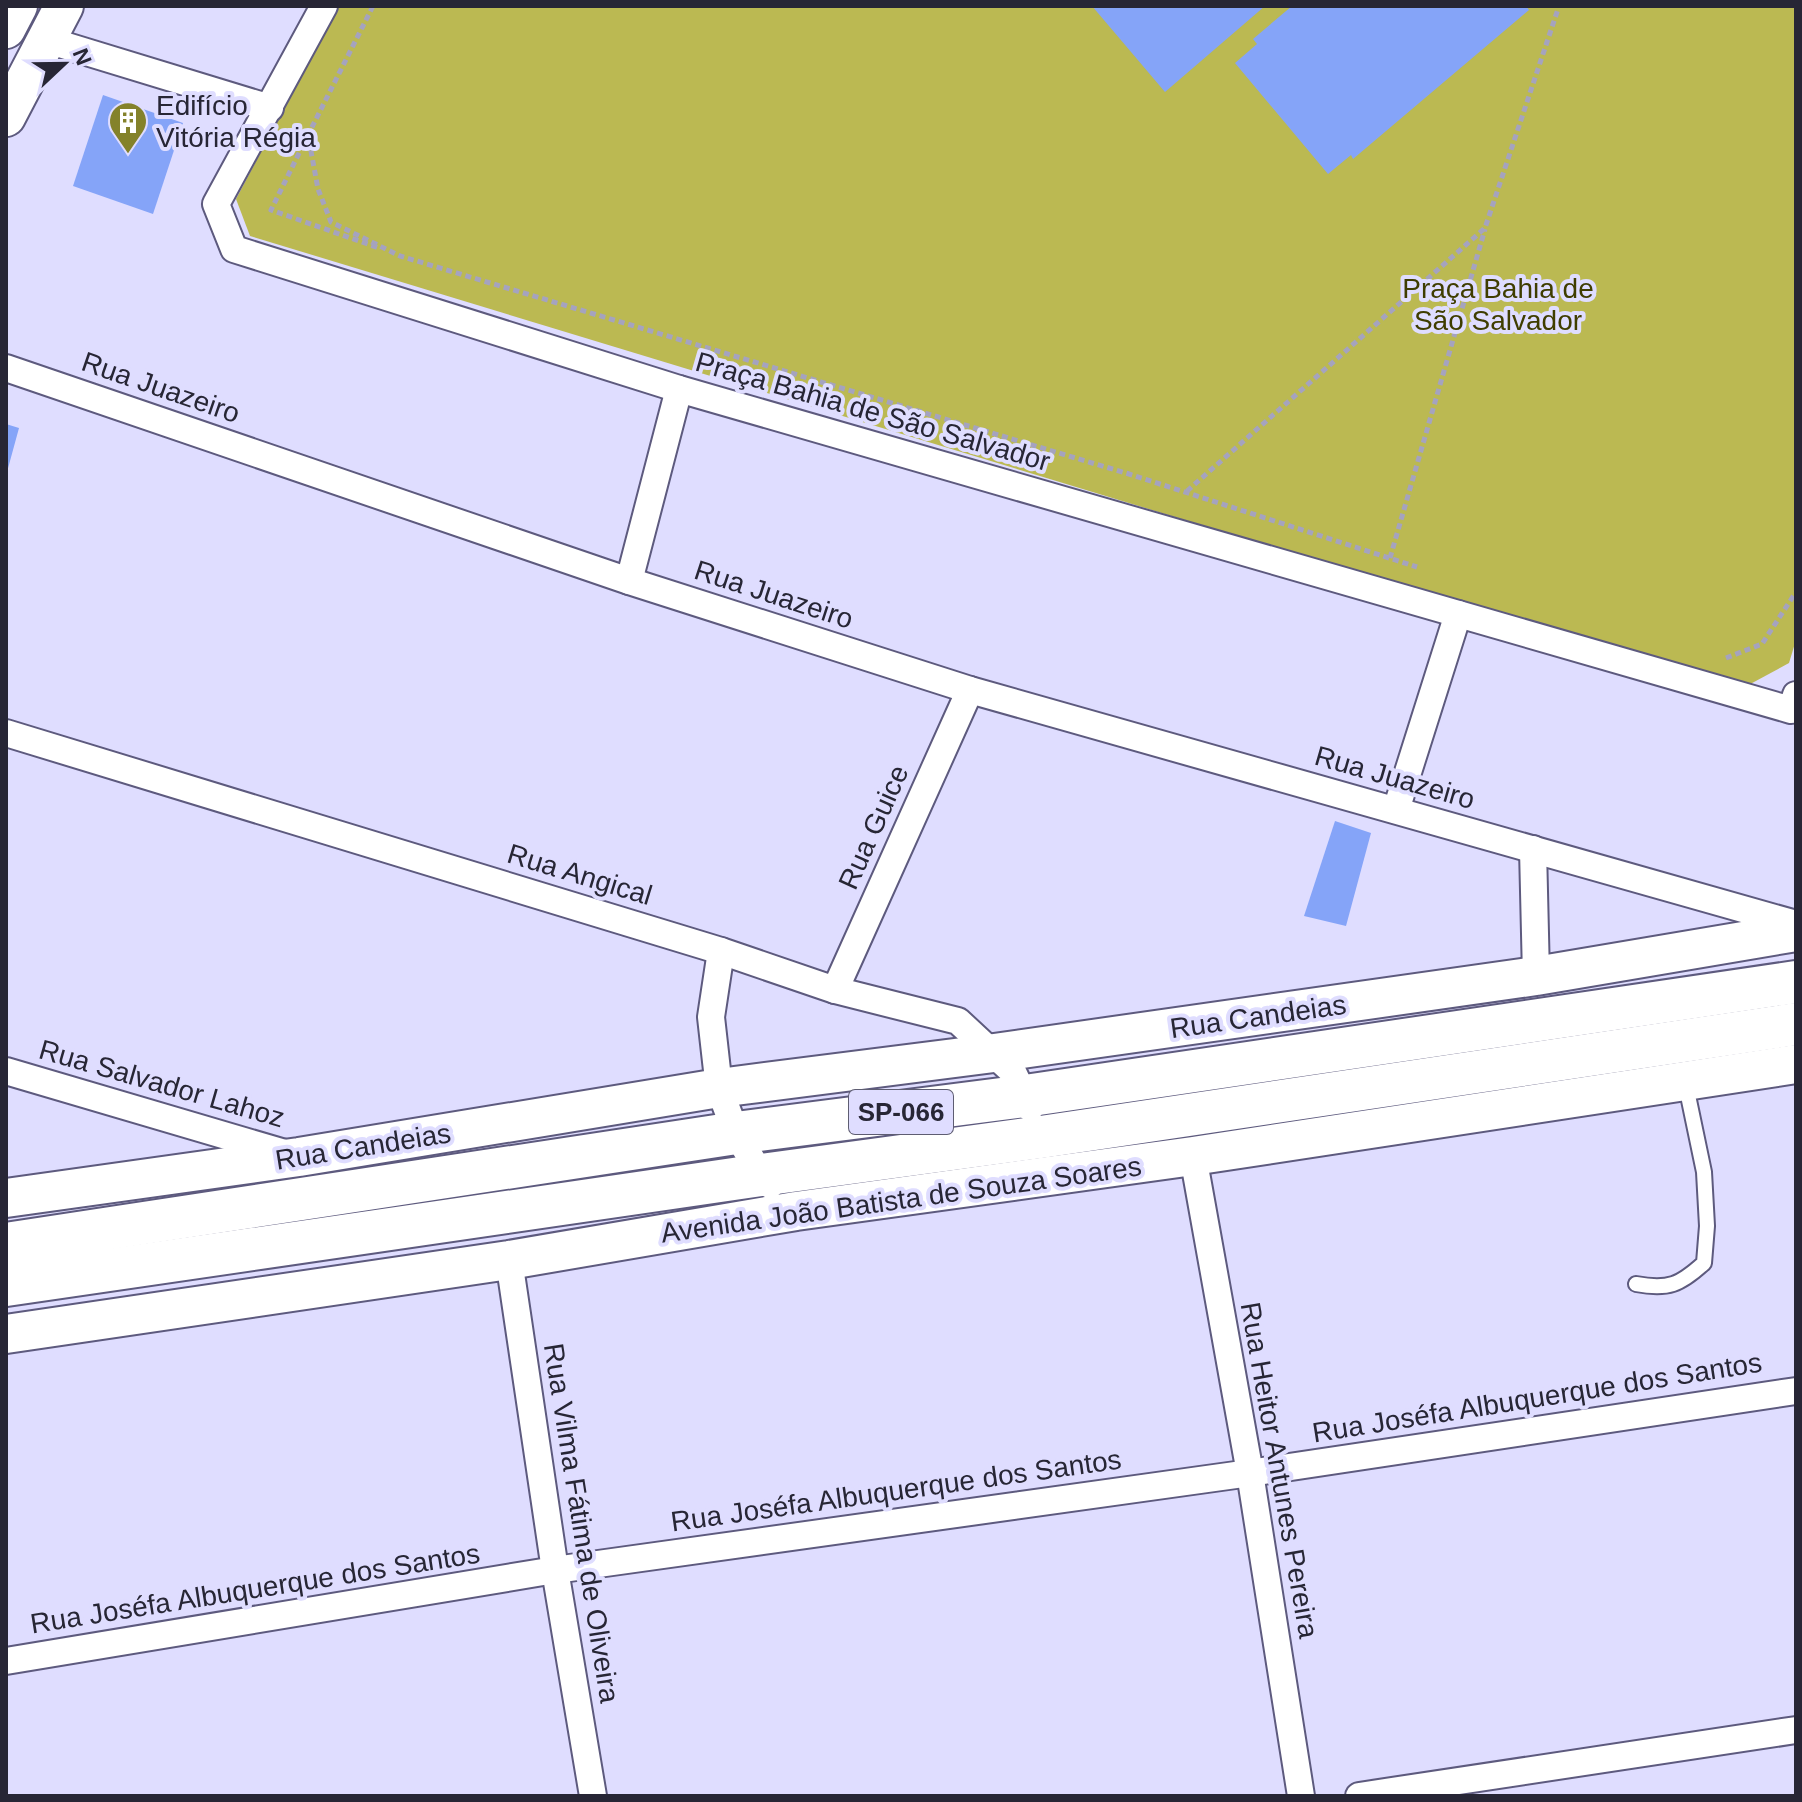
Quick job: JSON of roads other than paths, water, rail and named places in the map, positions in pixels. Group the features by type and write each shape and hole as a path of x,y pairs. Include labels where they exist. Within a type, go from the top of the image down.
{"main road":[{"path":"6,117 64,6"},
{"name":"Rua Candeias","path":"6,1198 299,1157 719,1088 994,1053 1536,976 1796,932"},
{"name":"SP-066","path":"6,1244 736,1133 1025,1096 1796,982"},
{"name":"SP-066","path":"6,1285 761,1175 1042,1157 1796,1024"},
{"name":"Avenida João Batista de Souza Soares","path":"6,1334 509,1260 796,1211 1042,1157 1193,1156 1796,1064"}],"street":[{"name":"Praça Bahia de São Salvador","path":"324,6 216,204 234,249 679,389 1791,710 1796,695"},
{"path":"47,40 270,108"},
{"name":"Rua Juazeiro","path":"6,368 629,581 970,690 1796,924"},
{"path":"629,581 679,389"},
{"path":"1396,810 1458,614"},
{"name":"Rua Guice","path":"835,990 970,690"},
{"name":"Rua Angical","path":"6,733 721,951 835,990 958,1021 1013,1072 1025,1096 1042,1157"},
{"path":"1533,849 1536,976"},
{"path":"721,951 711,1017 719,1088 736,1133 761,1175 796,1211"},
{"name":"Rua Salvador Lahoz","path":"6,1071 299,1157"},
{"name":"Rua Heitor Antunes Pereira","path":"1193,1156 1250,1473 1301,1796"},
{"name":"Rua Vilma Fátima de Oliveira","path":"509,1260 555,1570 593,1796"},
{"name":"Rua Joséfa Albuquerque dos Santos","path":"6,1661 555,1570 1250,1473 1796,1391"},
{"path":"1359,1796 1796,1730"}],"lane":[{"path":"1636,1284 1667,1287 1686,1279 1704,1263 1707,1226 1704,1172 1685,1081"}],"place":[{"name":"Edifício Vitória Régia","path":"128,155"}]}
